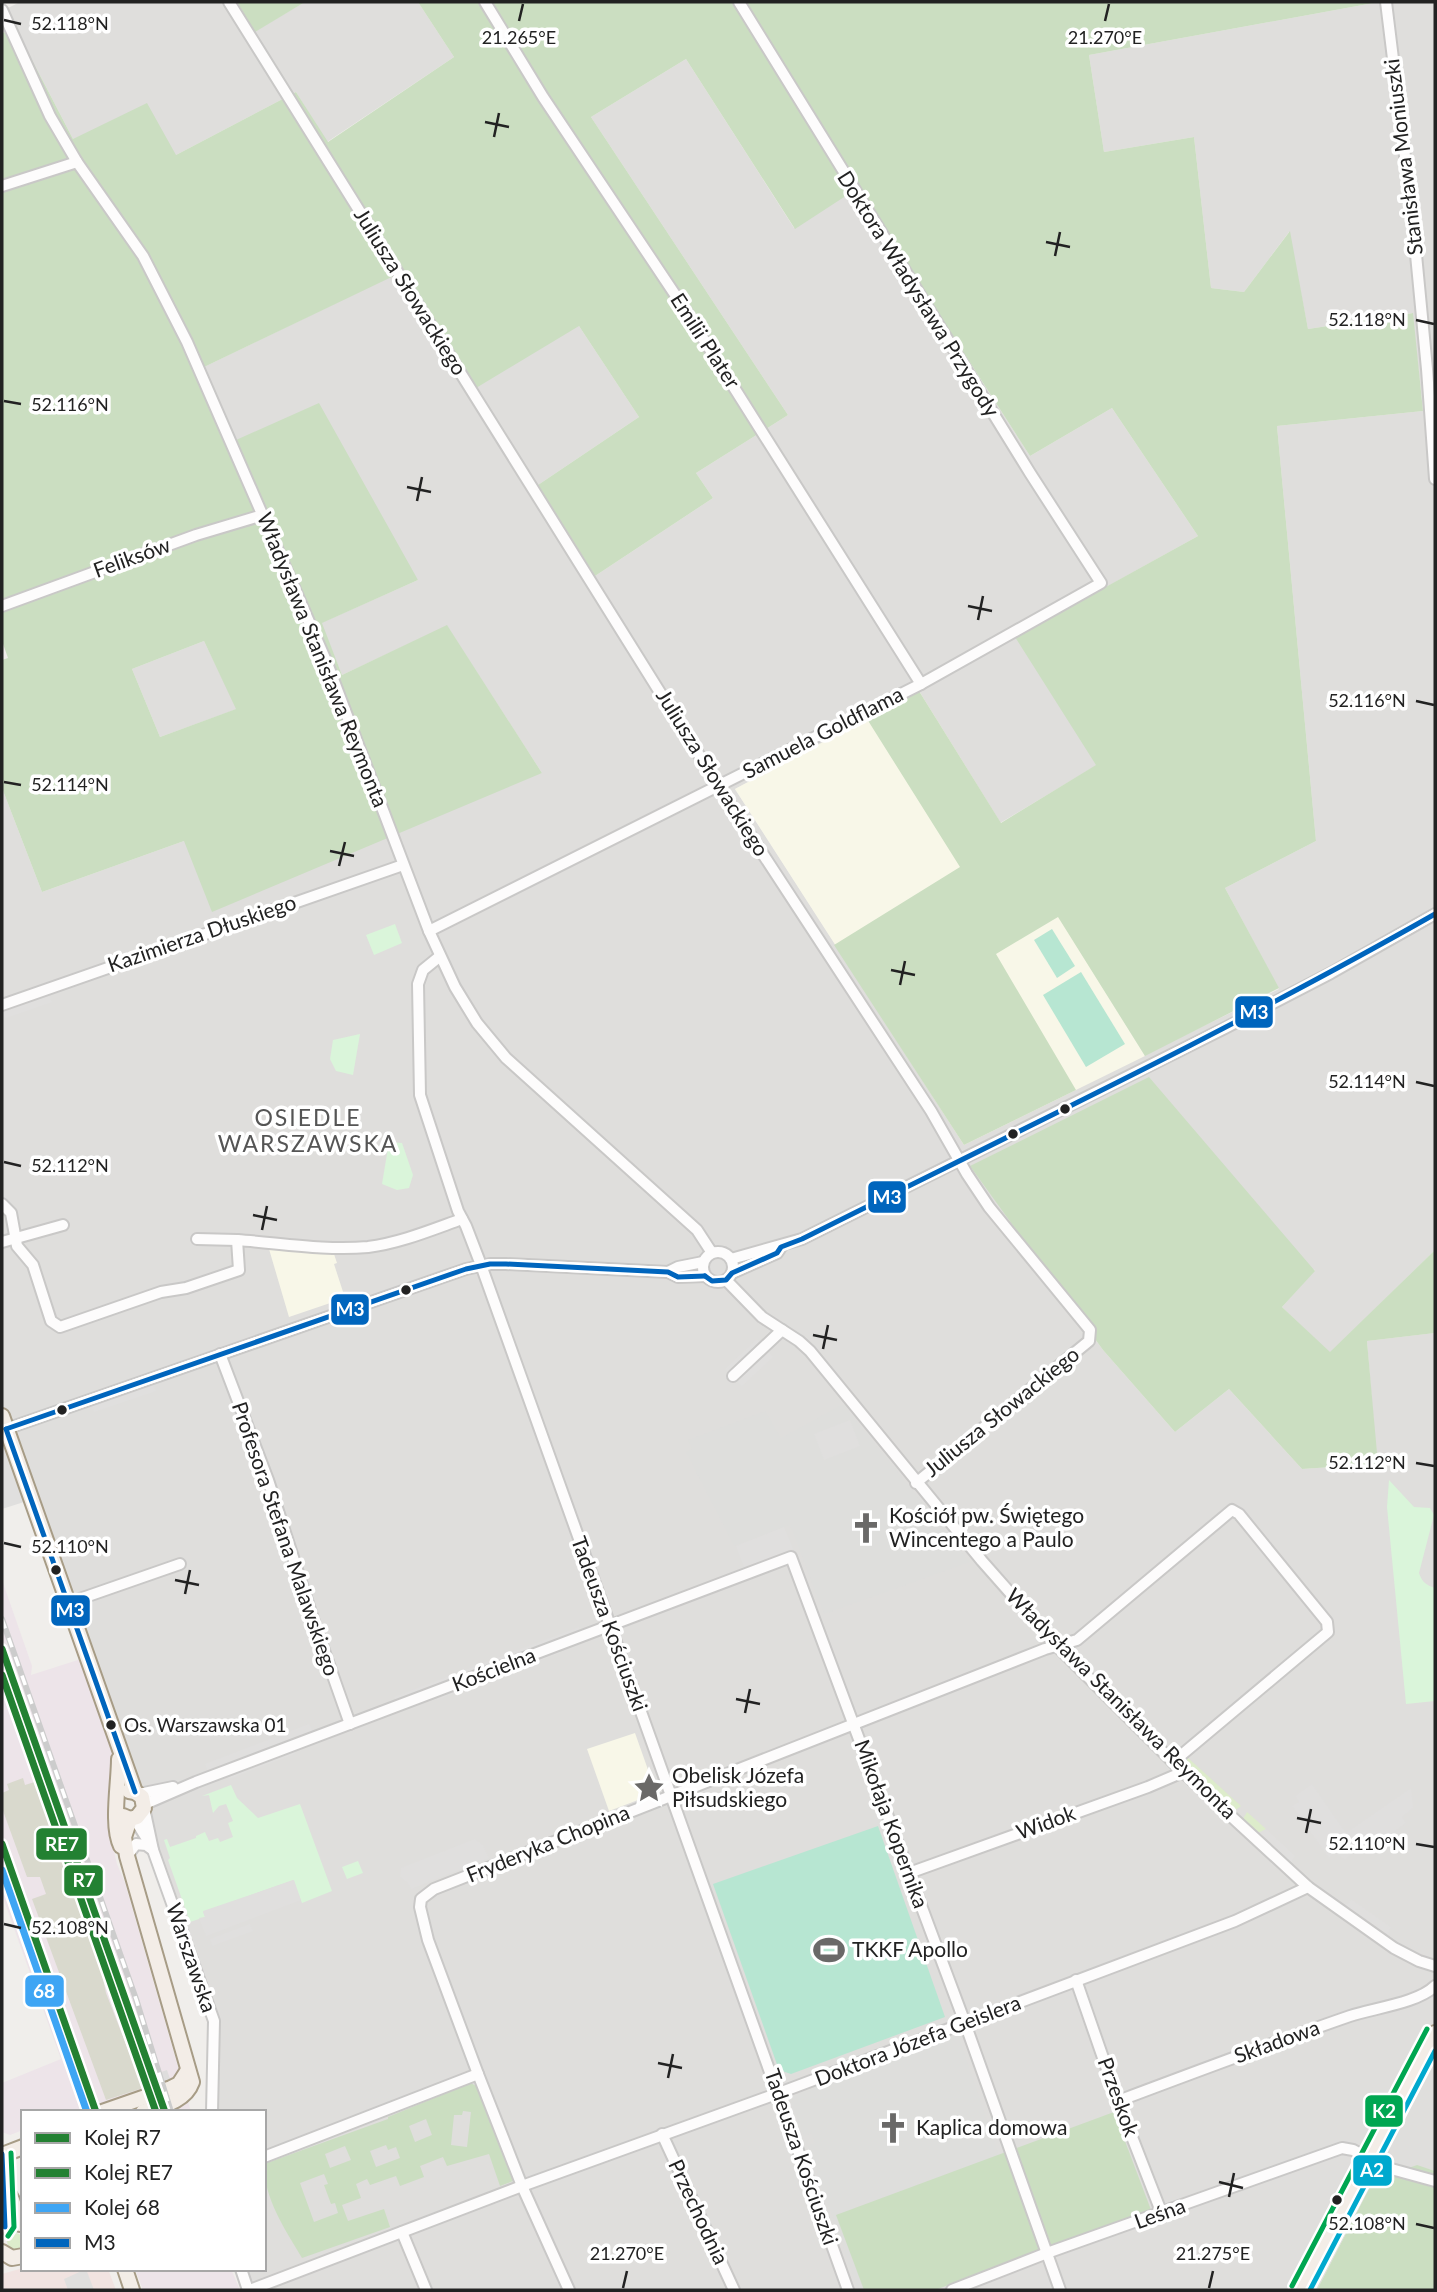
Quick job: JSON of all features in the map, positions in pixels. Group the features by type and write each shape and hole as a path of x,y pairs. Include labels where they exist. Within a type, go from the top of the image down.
{"main road":[{"name":"Warszawska","path":"4,1423 118,1748 133,1806 116,1834 127,1856 188,2070"},
{"name":"Warszawska","path":"118,1748 133,1806"},
{"path":"1300,2290 1435,2033"},
{"path":"108,2110 171,2088 178,2084 188,2070"},
{"path":"148,2110 182,2097 189,2091 192,2082 188,2070"},
{"path":"12,2227 3,2199 6,2189 2,2154 21,2148"},
{"path":"3,2254 12,2258 21,2256"},
{"path":"126,2271 132,2290"}],"street":[{"name":"Juliusza Słowackiego","path":"229,2 719,787 931,1111 959,1162 989,1207 1090,1330 1089,1341 916,1483"},
{"name":"Emilii Plater","path":"485,2 543,97 689,316 921,684"},
{"name":"Doktora Władysława Przygody","path":"739,2 993,414 1101,583"},
{"name":"Stanisława Moniuszki","path":"1386,2 1412,213 1435,479"},
{"name":"Władysława Stanisława Reymonta","path":"2,10 50,116 149,269 187,342 327,663 439,957 477,1023 506,1058 697,1230 712,1253"},
{"path":"2,186 78,162"},
{"name":"Feliksów","path":"2,606 196,534 263,515"},
{"name":"Samuela Goldflama","path":"429,931 921,684 1101,583"},
{"name":"Kazimierza Dłuskiego","path":"2,1005 403,865"},
{"path":"731,1259 802,1239 1319,979 1435,914"},
{"name":"Tadeusza Kościuszki","path":"439,957 423,970 418,984 420,1095 462,1219 481,1265 848,2290"},
{"path":"2,1204 11,1213 17,1247 33,1265 51,1321 60,1327 161,1292 186,1288 239,1270 237,1240"},
{"path":"197,1239 369,1247 406,1239 462,1219"},
{"path":"2,1242 63,1225"},
{"path":"4,1423 220,1354 481,1265 668,1272 678,1277 705,1276 717,1283 777,1253 781,1247"},
{"path":"668,1272 703,1262 712,1253 723,1253 731,1259"},
{"path":"729,1276 731,1259"},
{"path":"703,1262 705,1276"},
{"name":"Władysława Stanisława Reymonta","path":"729,1276 762,1317 810,1351 916,1483 1057,1646 1183,1772 1308,1887 1394,1948 1435,1966"},
{"path":"733,1376 782,1330"},
{"name":"Profesora Stefana Malawskiego","path":"220,1354 268,1480 301,1585 350,1724"},
{"name":"Fryderyka Chopina","path":"569,2290 522,2186 478,2074 434,1955 420,1907 421,1899 434,1889 853,1724 1077,1640 1232,1510 1239,1514 1327,1622 1328,1632 1173,1762"},
{"name":"Kościelna","path":"133,1806 791,1557"},
{"name":"Mikołaja Kopernika","path":"791,1557 965,2023 1060,2290"},
{"path":"68,1603 180,1564"},
{"name":"Widok","path":"909,1873 1149,1787 1183,1772"},
{"name":"Warszawska","path":"133,1806 153,1850 214,2021 212,2110"},
{"path":"127,1856 136,1844 146,1845 153,1850"},
{"name":"Doktora Józefa Geislera","path":"249,2290 1235,1921 1308,1887"},
{"name":"Przeskok","path":"1076,1980 1118,2101 1162,2214"},
{"name":"Składowa","path":"1118,2101 1352,2015 1426,1993 1435,1986"},
{"path":"266,2156 478,2074"},
{"name":"Przechodnia","path":"662,2134 734,2290"},
{"name":"Leśna","path":"952,2290 1047,2253 1342,2148 1353,2150 1384,2167 1435,2181"},
{"path":"402,2232 426,2290"},
{"path":"241,2271 249,2290"}],"shaded area":[{"path":"2,2 8,8 20,2 237,2 255,31 305,2 418,2 454,57 327,142 296,92 176,155 73,139 16,29 2,33"},
{"path":"1379,2 1435,2 1435,1250 1330,1353 1282,1307 1315,1270 971,1166 1103,1350 1175,1432 1229,1389 1302,1469 1377,1464 1367,1341 1435,1333 1435,2171 1417,2166 1373,2181 1317,2290 248,2290 242,2271 266,2271 266,2110 212,2110 215,2039 146,1808 76,1651 2,1439 2,788 42,892 184,841 542,773 447,626 342,675 321,623 418,580 236,440 200,369 402,271 579,326 639,417 538,485 595,576 713,498 696,473 788,415 591,117 686,59 794,228 858,187 1030,456 1112,408 1198,536 1016,637 1097,765 1000,823 919,692 735,789 964,1144 1279,989 1225,888 1316,841 1277,426 1423,411 1412,313 1308,329 1289,232 1244,292 1211,288 1194,137 1104,152 1089,55"},
{"path":"204,641 237,709 160,737 132,669"},
{"path":"919,691 1145,1056 964,1145 735,789"},
{"path":"49,994 52,1002 6,1018 2,1014 2,1011"},
{"path":"269,1249 334,1254 337,1263 334,1264 345,1298 289,1317"},
{"path":"757,1339 773,1357 742,1386 725,1369"},
{"path":"153,1384 156,1391 94,1412 91,1405"},
{"path":"843,1404 970,1562 824,1614 790,1525 734,1546 686,1452 692,1449 688,1440 765,1411 781,1438"},
{"path":"850,1420 860,1446 824,1460 814,1434"},
{"path":"2,1439 24,1502 2,1509"},
{"path":"784,1527 793,1549 744,1567 736,1546"},
{"path":"2,1580 32,1666 31,1675 81,1659 113,1751 107,1822 117,1864 125,1883 190,2110 21,2110 21,2131 10,2135 2,2132 2,2083 61,2059 2,1895"},
{"path":"579,1627 580,1630 396,1700 394,1697"},
{"path":"559,1650 560,1653 437,1700 436,1696"},
{"path":"309,1724 313,1732 208,1772 205,1764"},
{"path":"635,1733 652,1781 645,1786 646,1797 609,1811 587,1749"},
{"path":"294,1751 295,1754 229,1779 227,1776"},
{"path":"23,1778 25,1785 44,1779 75,1867 68,1870 95,1941 106,1993 143,2088 106,2100 32,1899 46,1894 40,1877 27,1877 2,1808 2,1793 9,1790 7,1784"},
{"path":"1312,1784 1346,1833 1411,1788 1413,1808 1402,1817 1406,1823 1364,1854 1358,1847 1345,1860 1335,1853 1329,1858 1292,1806 1299,1802 1295,1796"},
{"path":"1266,1829 1295,1856 1292,1864 1258,1833"},
{"path":"475,1839 483,1845 489,1858 411,1889 400,1877 401,1868"},
{"path":"294,1880 301,1900 206,1936 199,1918 205,1917 203,1911"},
{"path":"1351,1899 1391,1927 1388,1935 1344,1904 1348,1904"},
{"path":"250,1924 253,1931 212,1946 210,1939"},
{"path":"957,2032 1026,2235 902,2290 858,2290 808,2146 815,2143 811,2133 804,2136 791,2102 795,2095"},
{"path":"21,2269 21,2271 109,2271 116,2290 2,2290 2,2274"},
{"path":"87,2271 94,2290 68,2290 64,2279"},
{"path":"136,2271 232,2271 240,2290 143,2290"}],"green space":[{"path":"237,2 305,2 255,32"},
{"path":"418,2 1379,2 1089,55 1104,152 1194,137 1211,288 1244,292 1290,231 1308,329 1413,313 1423,411 1277,426 1316,841 1225,888 1279,988 1145,1056 1058,917 996,954 1076,1090 964,1145 834,945 960,867 867,719 919,691 1001,823 1096,765 1015,637 1198,536 1112,408 1030,456 858,188 795,229 686,59 591,117 788,415 696,473 713,498 595,576 538,485 639,417 579,326 476,388 402,272 200,369 236,440 319,403 418,580 322,623 342,675 447,625 542,773 212,912 184,841 42,892 2,788 2,660 8,658 2,641 2,33 16,29 73,139 147,103 176,155 296,92 328,142 454,57","holes":["204,641 236,709 160,737 132,669"]},
{"path":"395,924 402,943 374,955 366,935"},
{"path":"1052,929 1075,966 1057,978 1034,940"},
{"path":"1081,972 1125,1044 1086,1067 1043,995"},
{"path":"360,1034 353,1075 336,1071 330,1059 333,1040"},
{"path":"1149,1077 1315,1271 1282,1307 1330,1352 1435,1250 1435,1333 1367,1341 1378,1464 1302,1469 1229,1389 1175,1432 1103,1350 970,1166"},
{"path":"389,1142 402,1143 413,1175 409,1188 397,1190 382,1184"},
{"path":"1389,1480 1414,1507 1430,1508 1434,1515 1419,1573 1425,1583 1435,1588 1435,1701 1406,1704 1387,1507"},
{"path":"1187,1757 1241,1806 1233,1810 1191,1770 1187,1765"},
{"path":"231,1785 237,1798 258,1818 300,1804 332,1891 302,1903 293,1880 203,1912 205,1917 190,1922 168,1860 170,1858 164,1840 167,1839 170,1847 205,1832 209,1841 218,1838 220,1842 233,1837 228,1823 233,1821 226,1804 219,1806 213,1813 209,1795 202,1796"},
{"path":"1247,1812 1266,1829 1262,1833 1243,1819"},
{"name":"TKKF Apollo","path":"878,1826 945,2017 791,2074 779,2070 713,1884"},
{"path":"358,1861 363,1873 347,1879 342,1867"},
{"path":"471,2083 476,2086 513,2181 500,2186 489,2154 447,2166 443,2157 420,2166 424,2177 400,2186 396,2176 370,2185 367,2179 356,2184 361,2198 342,2205 348,2221 384,2209 390,2227 302,2258 272,2201 266,2181 266,2163 388,2119","holes":["463,2111 471,2112 467,2147 451,2145 454,2115 462,2115","426,2119 432,2135 415,2142 409,2126","386,2145 388,2150 396,2147 400,2158 376,2167 370,2151","345,2146 351,2160 330,2168 325,2154","324,2174 328,2184 324,2185 331,2204 335,2203 338,2213 314,2222 300,2183"]},
{"path":"1114,2112 1151,2210 935,2290 864,2290 836,2215"},
{"path":"1417,2165 1435,2171 1435,2290 1317,2290 1373,2181"},
{"path":"12,2233 21,2235 21,2247 12,2249 7,2244 7,2238"}],"pier":[{"path":"167,2070 180,2108 158,2110 147,2077"}],"railway":[{"path":"2,1619 136,1999 170,2110"},
{"path":"2,1871 81,2067"}],"rail line":[{"name":"R7","path":"2,1649 164,2110"},
{"name":"RE7","path":"2,1675 155,2110"},
{"name":"R7","path":"2,1844 95,2110"},
{"name":"68","path":"2,1870 86,2110"}],"transit line":[{"name":"M3","path":"705,1276 712,1281 726,1280 732,1273 777,1253 781,1247 802,1239 1200,1040 1435,914"},
{"name":"M3","path":"6,1429 466,1269 506,1264 668,1272 678,1277 705,1276"},
{"name":"M3","path":"6,1429 135,1792"},
{"name":"K2","path":"1292,2286 1427,2029"},
{"name":"A2","path":"1310,2290 1435,2051"},
{"name":"K2","path":"8,2236 14,2227 11,2153"},
{"name":"M3","path":"2,2154 5,2227"}],"place":[{"name":"Kościół pw. Świętego Wincentego a Paulo","path":"866,1528"},
{"name":"Os. Warszawska 01","path":"111,1725"},
{"name":"Obelisk Józefa Piłsudskiego","path":"649,1788"},
{"name":"TKKF Apollo","path":"829,1950"},
{"name":"Kaplica domowa","path":"893,2128"}],"district":[{"name":"OSIEDLE WARSZAWSKA","path":"308,1131"}]}
